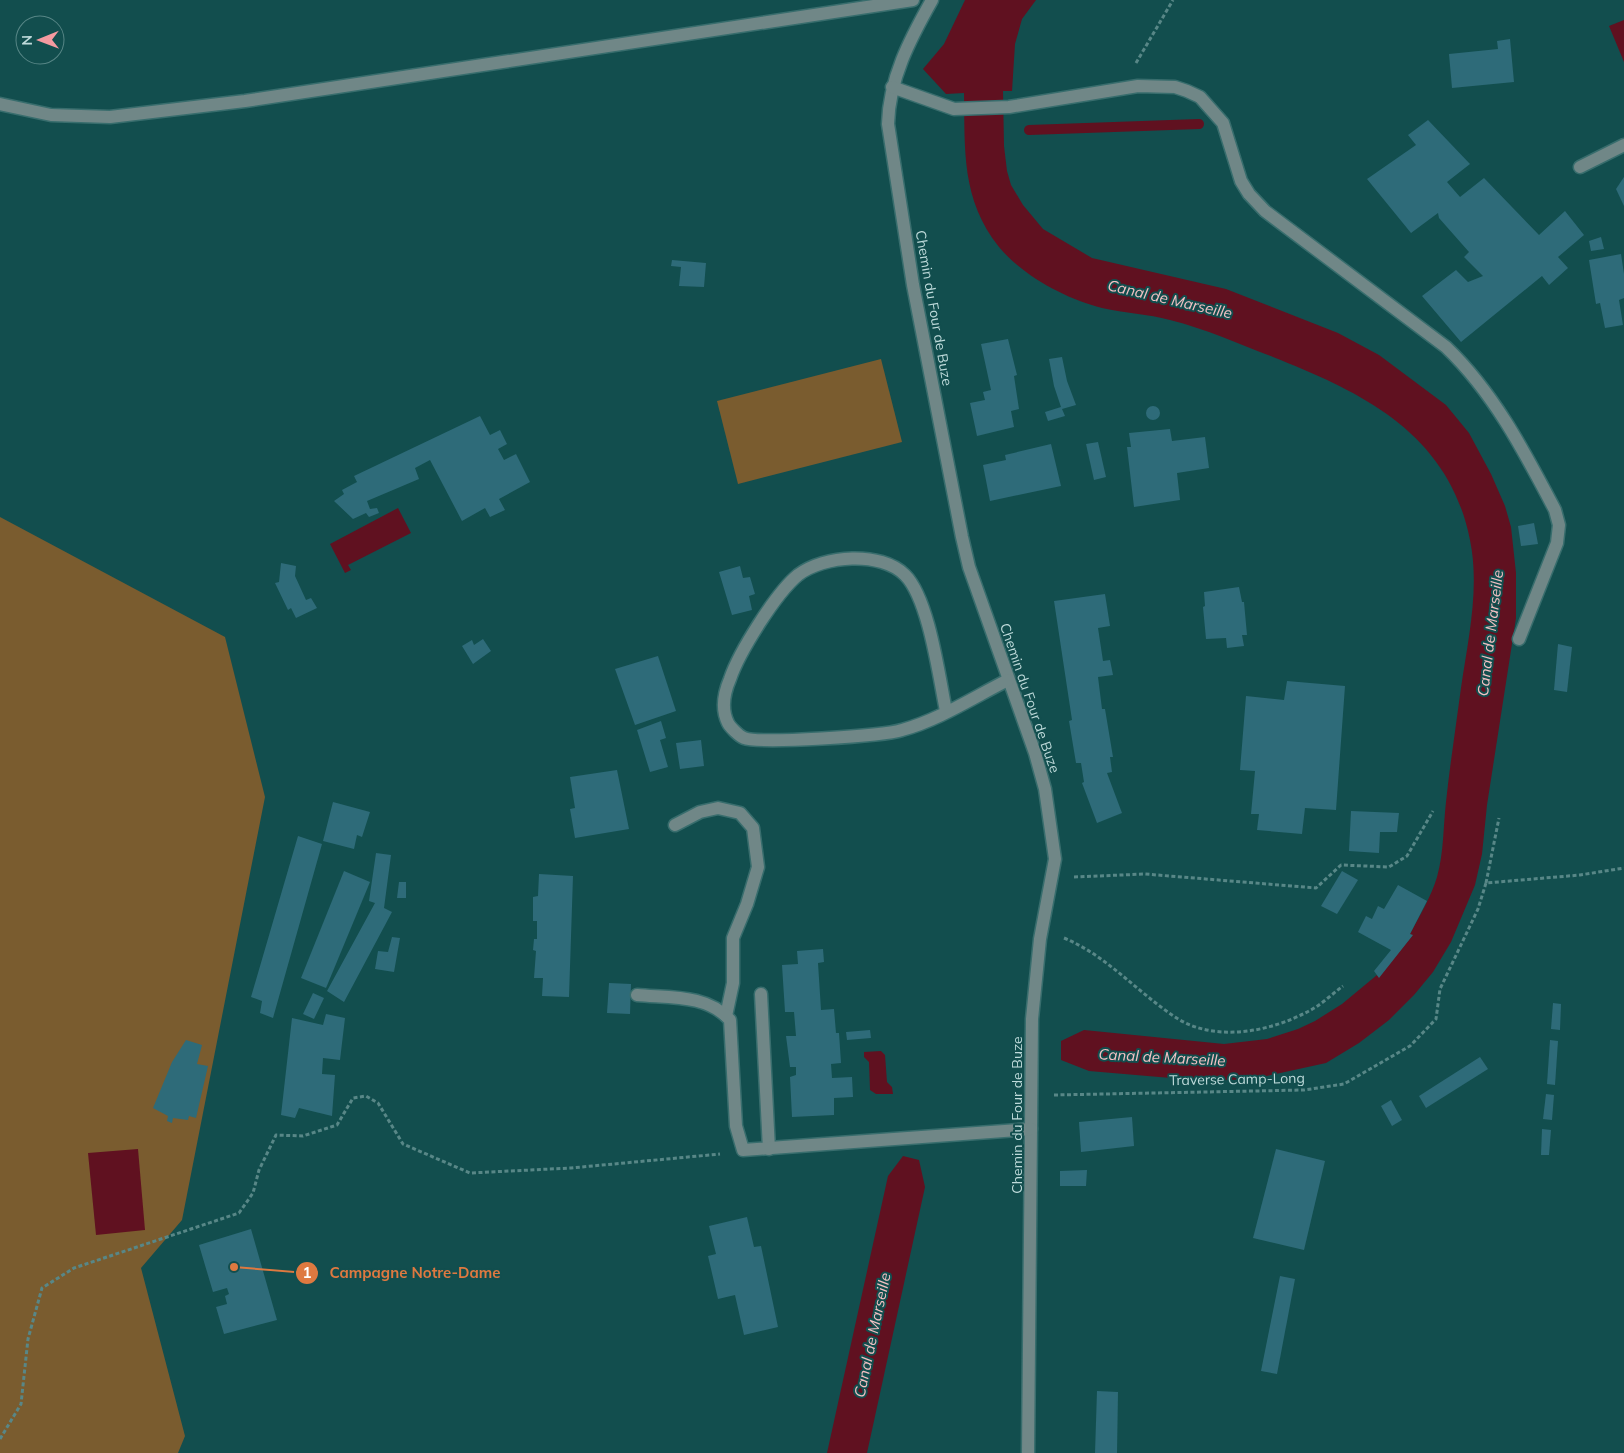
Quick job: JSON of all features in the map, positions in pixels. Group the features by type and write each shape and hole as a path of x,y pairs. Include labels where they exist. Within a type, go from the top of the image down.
{"street":[{"path":"0,104 51,115 110,117 245,101 914,0"},
{"name":"Chemin du Four de Buze","path":"932,0 902,59 892,87 888,106 888,124 913,285 962,537 969,566 1035,753 1045,789 1055,859 1042,929 1032,1018 1028,1453"},
{"path":"892,87 954,109 1009,107 1138,86 1175,87 1200,98 1223,123 1242,181 1249,194 1265,211 1446,347 1468,368 1498,408 1542,485 1555,510 1559,525 1557,543 1519,639"},
{"path":"1580,167 1624,145"},
{"path":"946,712 933,647 917,595 905,576 892,566 854,557 813,567 798,575 777,599 765,614 730,678 723,707 728,724 743,738 763,741 900,731 946,712 1008,680"},
{"path":"675,825 700,812 718,808 740,812 753,828 758,867 747,904 732,938 733,983 726,1016"},
{"path":"761,994 769,1149"},
{"path":"638,995 703,1001 720,1010 726,1016 731,1029 736,1126 743,1150 1031,1129"}],"path":[{"path":"1120,89 1173,0"},
{"path":"1052,878 1144,874 1316,888 1341,865 1389,867 1407,856 1433,811"},
{"name":"Traverse Camp-Long","path":"1031,1096 1304,1090 1344,1084 1410,1046 1436,1019 1440,989 1478,909 1486,884 1498,818"},
{"path":"1486,884 1580,876 1624,868"},
{"path":"1042,929 1084,946 1176,1018 1213,1030 1248,1031 1272,1025 1310,1011 1343,986"},
{"path":"0,1439 21,1404 28,1339 42,1288 74,1268 239,1213 253,1193 259,1170 276,1135 303,1136 337,1125 353,1098 366,1096 378,1103 403,1144 470,1173 571,1168 743,1150"}],"shaded area":[{"path":"881,359 902,442 738,484 717,401"},
{"path":"0,517 225,637 265,797 182,1220 141,1268 185,1436 178,1453 0,1453"}],"water":[{"name":"Canal de Marseille","path":"965,0 1036,0 1022,19 1015,44 1012,91 1003,91 1004,146 1011,185 1023,205 1043,229 1092,258 1226,289 1338,333 1379,355 1446,405 1469,433 1491,474 1505,506 1511,527 1516,573 1516,618 1487,805 1482,854 1475,885 1451,942 1433,972 1414,995 1389,1020 1359,1043 1326,1063 1253,1079 1206,1081 1089,1071 1061,1060 1061,1041 1084,1030 1224,1044 1267,1039 1298,1029 1342,1004 1377,975 1379,977 1412,936 1410,934 1432,892 1439,868 1449,774 1470,633 1474,577 1473,558 1470,540 1459,503 1443,472 1422,445 1398,422 1370,403 1339,386 1273,357 1196,328 1162,318 1102,308 1074,299 1033,277 1009,258 987,229 971,192 965,154 964,93 946,94 923,69 944,44"},
{"path":"1624,20 1624,62 1609,26"},
{"path":"398,508 411,533 348,565 351,570 345,573 330,544"},
{"path":"881,1051 885,1055 887,1082 892,1087 893,1094 876,1094 870,1090 869,1062 864,1057 864,1052"},
{"path":"138,1149 145,1230 96,1235 88,1153"},
{"name":"Canal de Marseille","path":"903,1156 919,1160 925,1187 867,1453 827,1453 888,1176"}],"building":[{"path":"1510,39 1514,82 1452,88 1449,54 1498,49 1497,41"},
{"path":"1428,120 1470,164 1447,182 1460,197 1484,178 1539,235 1565,211 1584,235 1558,257 1568,268 1549,285 1542,276 1461,342 1422,296 1456,270 1468,282 1483,276 1464,257 1469,252 1439,218 1438,213 1411,233 1367,179 1416,145 1408,135"},
{"path":"1624,177 1624,206 1616,189"},
{"path":"1601,237 1604,249 1591,251 1589,241"},
{"path":"1621,254 1624,274 1624,298 1619,300 1623,325 1605,328 1600,303 1596,304 1589,260"},
{"path":"672,260 706,263 704,287 679,286 681,267 671,266"},
{"path":"1008,339 1017,375 1014,376 1019,409 1011,411 1014,427 977,436 970,403 985,400 983,392 991,390 981,344"},
{"path":"1062,357 1067,381 1076,405 1062,409 1065,416 1048,421 1045,412 1061,407 1054,386 1049,359"},
{"path":"1153,406 1158,408 1160,413 1158,418 1153,420 1148,418 1146,413 1148,408"},
{"path":"480,416 490,435 500,430 507,444 498,449 504,460 516,454 530,482 499,499 505,510 490,517 485,508 462,521 430,460 415,468 419,479 367,501 370,509 377,508 379,513 369,517 366,513 353,519 334,501 344,494 342,490 357,482 354,476"},
{"path":"1170,429 1172,441 1205,437 1209,468 1177,473 1180,500 1134,507 1127,447 1131,447 1129,433"},
{"path":"1098,442 1106,477 1094,480 1086,444"},
{"path":"1051,444 1061,486 990,501 983,465 1006,460 1005,455"},
{"path":"1534,523 1538,544 1521,546 1518,526"},
{"path":"281,563 296,566 295,576 306,600 311,598 317,608 296,618 291,608 288,610 275,583 279,582"},
{"path":"740,566 743,578 750,577 755,594 749,596 752,610 732,615 719,572"},
{"path":"1239,587 1242,602 1244,602 1247,635 1242,635 1244,646 1227,648 1226,638 1206,639 1203,607 1205,606 1204,592"},
{"path":"1105,594 1110,626 1098,628 1103,661 1110,660 1113,675 1098,677 1102,709 1105,709 1113,757 1110,757 1112,772 1107,773 1122,813 1097,823 1082,783 1084,782 1081,763 1076,763 1069,721 1072,720 1054,601"},
{"path":"483,639 491,651 473,664 462,646 472,640 474,645"},
{"path":"1558,644 1572,647 1567,692 1554,690"},
{"path":"658,656 676,711 635,725 615,669"},
{"path":"1287,681 1345,686 1336,810 1305,808 1302,834 1257,830 1259,814 1251,814 1255,771 1240,770 1246,696 1284,700"},
{"path":"661,721 666,738 660,740 668,767 650,772 637,730"},
{"path":"701,740 704,766 680,769 676,743"},
{"path":"617,770 629,829 575,838 570,809 575,808 570,777"},
{"path":"333,802 370,812 362,837 357,835 354,849 323,841"},
{"path":"1351,811 1399,813 1397,832 1380,832 1379,853 1349,851"},
{"path":"298,836 322,844 273,1018 260,1013 262,1001 251,997"},
{"path":"376,853 391,855 384,908 392,912 344,1002 327,991 375,903 369,901"},
{"path":"344,871 370,882 326,988 301,978"},
{"path":"1342,871 1358,880 1337,914 1321,906"},
{"path":"539,874 573,876 569,997 542,996 543,978 534,978 536,951 533,950 534,939 537,939 537,921 533,921 533,897 538,896"},
{"path":"399,882 406,882 406,898 397,898"},
{"path":"1398,885 1427,901 1410,934 1413,935 1379,978 1374,971 1391,950 1358,932 1366,916 1372,919 1378,906 1384,909"},
{"path":"392,937 400,938 394,972 375,969 378,951 388,952"},
{"path":"823,949 824,962 818,963 821,1010 834,1009 836,1033 839,1033 841,1063 831,1064 832,1078 852,1077 853,1097 834,1098 834,1115 792,1117 790,1077 796,1075 796,1067 790,1067 786,1036 796,1036 794,1012 785,1012 782,965 798,964 797,951"},
{"path":"609,983 631,984 630,1014 607,1013"},
{"path":"313,993 324,998 314,1019 303,1014"},
{"path":"1553,1003 1561,1004 1560,1030 1551,1029"},
{"path":"326,1014 345,1018 340,1060 323,1058 322,1074 335,1075 332,1116 299,1108 295,1118 281,1115 292,1018 323,1025"},
{"path":"870,1030 871,1038 847,1040 846,1032"},
{"path":"186,1040 202,1045 197,1064 208,1066 196,1118 189,1116 188,1120 173,1118 172,1123 167,1121 168,1116 153,1108 172,1062"},
{"path":"1550,1040 1558,1041 1555,1085 1547,1084"},
{"path":"1480,1057 1488,1069 1426,1108 1419,1096"},
{"path":"1546,1094 1554,1095 1552,1120 1543,1119"},
{"path":"1391,1100 1402,1120 1392,1126 1381,1106"},
{"path":"1132,1117 1134,1146 1081,1152 1079,1122"},
{"path":"1542,1129 1551,1130 1549,1155 1541,1155"},
{"path":"1276,1149 1325,1161 1304,1250 1253,1238"},
{"path":"1087,1170 1086,1186 1060,1186 1060,1171"},
{"path":"747,1217 754,1247 761,1246 778,1327 744,1335 735,1295 718,1299 708,1256 716,1254 709,1226"},
{"path":"251,1229 277,1320 224,1334 216,1307 227,1304 225,1296 229,1294 227,1288 213,1292 199,1245"},
{"path":"1280,1276 1295,1279 1277,1374 1261,1371"},
{"path":"1097,1391 1118,1392 1117,1453 1095,1453"}],"waterway":[{"path":"1029,130 1199,124"}],"place":[{"name":"Campagne Notre-Dame","path":"234,1267"}]}
